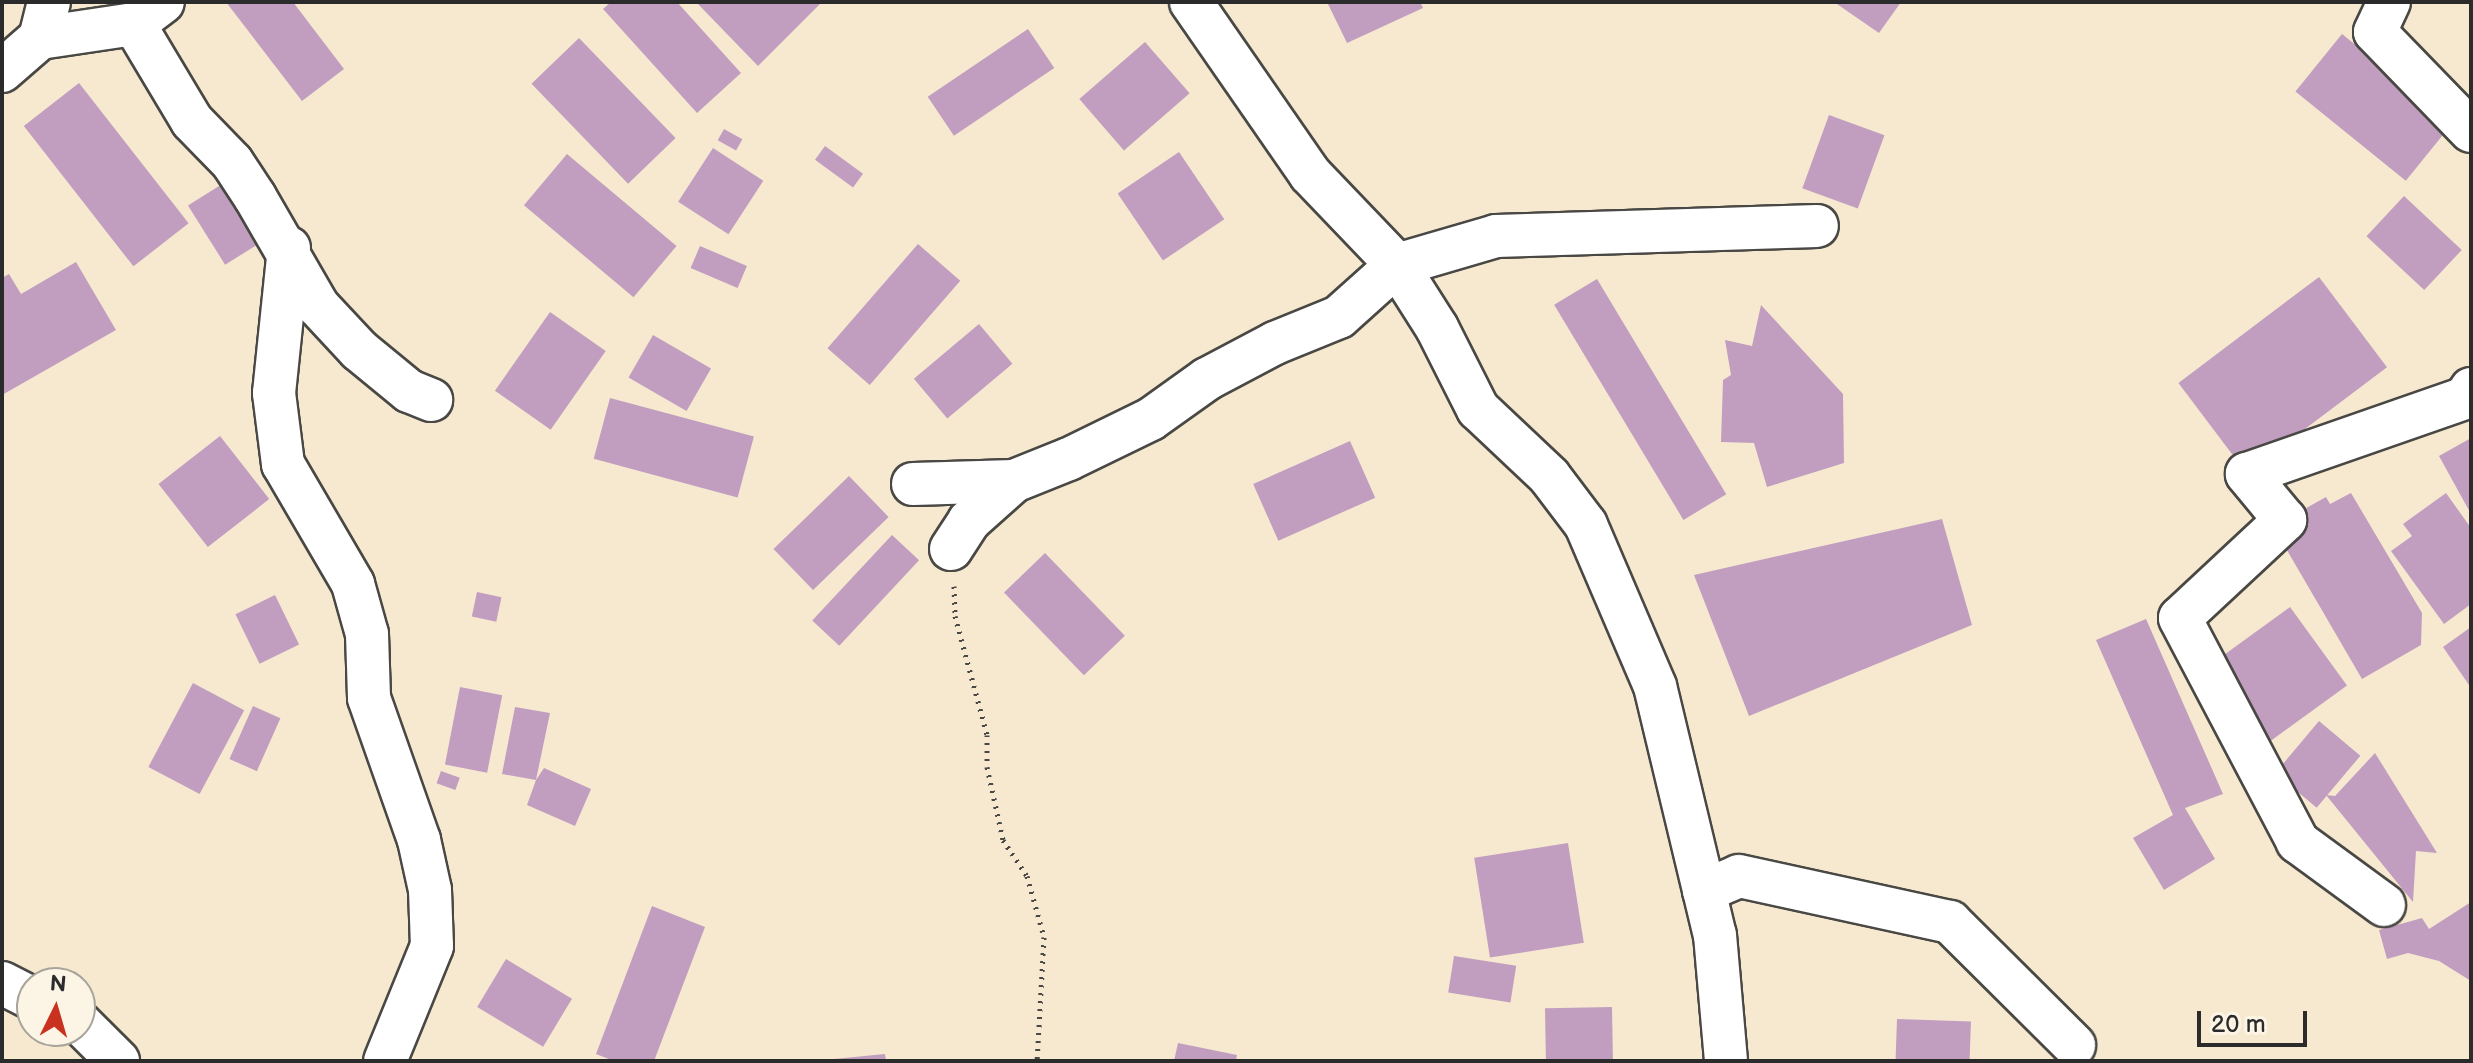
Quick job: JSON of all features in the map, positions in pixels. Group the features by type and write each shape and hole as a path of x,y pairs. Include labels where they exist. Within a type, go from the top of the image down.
{"street":[{"path":"1191,2 1310,174 1397,265 1437,328 1478,409 1549,476 1586,525 1655,686 1715,935 1726,1061"},
{"path":"2389,2 2375,32 2471,131"},
{"path":"2,71 44,20 148,13 192,121 232,162 289,248 318,306 359,350 409,391 431,400"},
{"path":"951,549 969,521 1014,481 1151,419 1207,379 1339,317 1397,265 1496,236 1817,226"},
{"path":"289,248 274,393 283,464 353,584 367,634 369,698 419,840 430,890 432,946 385,1061"},
{"path":"2384,905 2298,842 2180,618 2285,520 2247,474 2465,398 2471,389"},
{"path":"913,484 1014,481"},
{"path":"1704,891 1739,876 1950,922 2074,1045"},
{"path":"96,1039 118,1061"}],"path":[{"path":"951,549 955,616 987,735 987,767 1003,840 1027,876 1044,937 1037,1061"}],"building":[{"path":"226,2 293,2 344,69 302,101"},
{"path":"611,2 677,2 741,73 697,113 603,9"},
{"path":"696,2 822,2 758,66"},
{"path":"1327,2 1420,2 1423,8 1347,43"},
{"path":"1834,2 1901,2 1879,33"},
{"path":"1028,29 1054,68 954,136 928,97"},
{"path":"2342,34 2452,123 2406,181 2295,92"},
{"path":"579,38 676,138 628,184 532,84"},
{"path":"1145,42 1190,93 1124,150 1079,99"},
{"path":"79,83 189,223 133,266 24,126"},
{"path":"1829,115 1884,135 1858,208 1802,188"},
{"path":"724,129 742,139 736,151 718,140"},
{"path":"825,146 863,174 853,187 815,160"},
{"path":"713,148 763,181 728,234 678,202"},
{"path":"1179,152 1224,219 1163,261 1118,193"},
{"path":"567,154 677,246 633,297 524,205"},
{"path":"227,181 264,240 225,265 188,205"},
{"path":"2404,196 2462,250 2424,290 2366,236"},
{"path":"918,244 960,281 870,385 827,348"},
{"path":"700,246 747,266 738,288 691,268"},
{"path":"76,262 116,330 2,395 2,278 9,274 21,294"},
{"path":"2319,277 2387,367 2246,473 2178,383"},
{"path":"1597,279 1726,494 1683,520 1554,305"},
{"path":"1761,305 1843,394 1844,463 1767,487 1754,443 1721,442 1723,380 1731,375 1725,340 1752,346"},
{"path":"550,312 606,351 551,430 495,391"},
{"path":"979,324 1012,364 947,418 914,379"},
{"path":"653,335 711,368 687,411 628,377"},
{"path":"610,398 754,437 738,497 594,459"},
{"path":"220,436 269,499 208,547 159,484"},
{"path":"2471,438 2471,514 2439,456"},
{"path":"1350,441 1375,498 1278,541 1253,484"},
{"path":"849,476 889,517 813,590 773,549"},
{"path":"2351,493 2422,613 2421,645 2362,679 2284,545 2285,520 2326,497 2330,504"},
{"path":"2446,493 2471,528 2471,604 2444,624 2391,551 2412,536 2403,524"},
{"path":"1942,519 1972,625 1749,716 1694,575"},
{"path":"892,535 919,560 839,646 812,621"},
{"path":"1045,553 1125,636 1084,675 1004,593"},
{"path":"477,592 501,597 496,622 472,616"},
{"path":"275,595 299,644 260,664 235,614"},
{"path":"2290,607 2347,685 2270,741 2213,663"},
{"path":"2146,619 2223,794 2185,808 2215,859 2164,890 2133,838 2173,815 2096,640"},
{"path":"2471,627 2471,688 2443,647"},
{"path":"193,683 244,710 200,794 148,767"},
{"path":"460,687 502,695 487,773 445,765"},
{"path":"253,706 280,718 257,771 229,759"},
{"path":"515,707 550,713 536,780 502,774"},
{"path":"2319,721 2360,756 2317,808 2275,773"},
{"path":"2375,753 2437,853 2416,851 2413,902 2326,795 2335,796"},
{"path":"544,768 591,789 575,826 527,805"},
{"path":"441,771 460,778 455,790 437,783"},
{"path":"1568,843 1584,943 1490,958 1474,858"},
{"path":"2471,902 2471,981 2439,961 2408,953 2387,959 2379,930 2422,918 2429,929"},
{"path":"652,906 705,927 654,1061 614,1061 596,1054"},
{"path":"1454,956 1516,966 1510,1002 1448,993"},
{"path":"506,959 572,999 543,1047 477,1007"},
{"path":"1612,1007 1613,1061 1546,1061 1545,1008"},
{"path":"1897,1019 1971,1022 1970,1061 1896,1061"},
{"path":"1178,1043 1237,1055 1236,1061 1174,1061"},
{"path":"885,1054 886,1061 834,1061 834,1059"}]}
